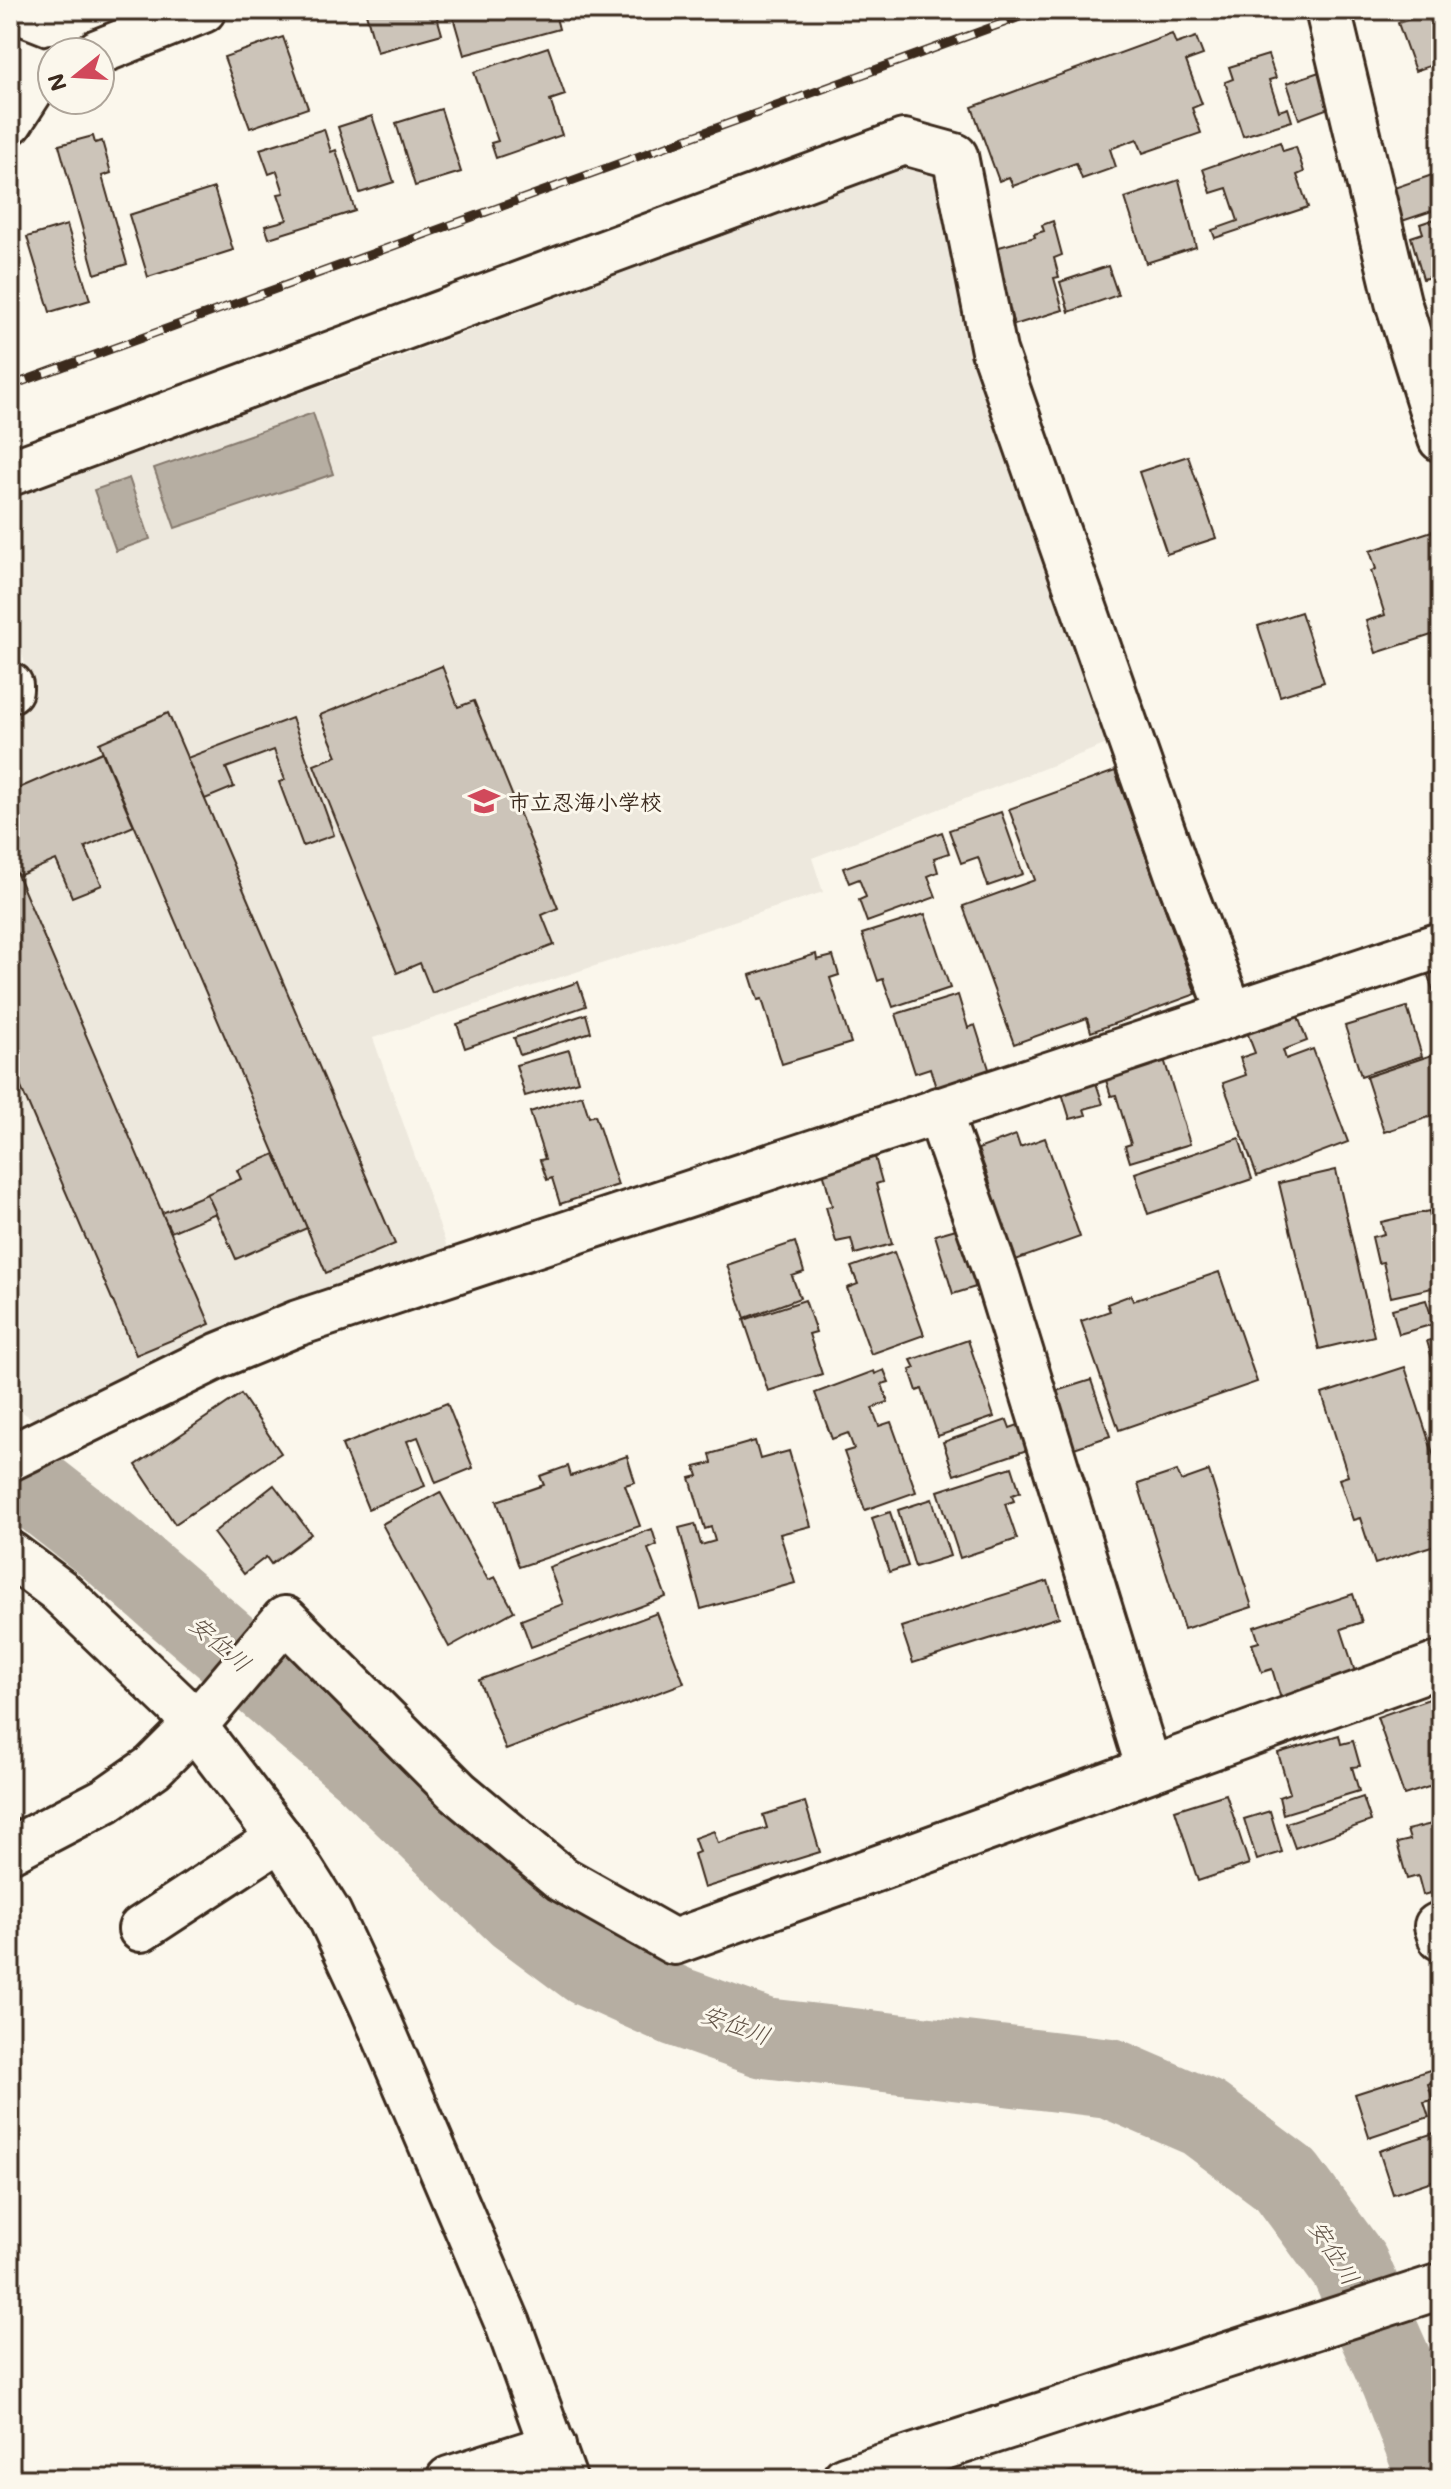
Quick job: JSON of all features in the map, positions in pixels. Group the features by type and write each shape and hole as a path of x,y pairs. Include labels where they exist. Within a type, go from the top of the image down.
{"main road":[{"path":"116,45 203,10"},
{"path":"1328,10 1398,302 1432,381 1441,439"},
{"path":"10,122 29,70"},
{"path":"10,473 904,142 955,156 994,351 1179,878 1231,1014"},
{"path":"21,1453 220,1355 298,1323 1441,945"},
{"path":"938,1110 997,1276 1149,1769"},
{"path":"10,1554 58,1590 179,1706 202,1715 329,1914 373,2008 508,2324 558,2463 449,2479"},
{"path":"10,1850 106,1800 153,1767 285,1619 458,1792 550,1870 674,1942 1441,1664"},
{"path":"141,1929 280,1838"},
{"path":"1441,1924 1437,1926 1441,1938"},
{"path":"869,2475 1429,2290"}],"shaded area":[{"name":"市立忍海小学校","path":"904,166 938,177 1116,730 1107,744 812,858 823,892 373,1038 447,1247 219,1332 36,1421 10,1404 10,702 34,693 10,615 10,495 377,366"},
{"path":"313,413 333,474 175,528 154,468"},
{"path":"129,478 150,539 116,551 94,490"}],"building":[{"path":"365,10 435,10 442,34 377,52"},
{"path":"451,10 554,10 559,29 464,55"},
{"path":"1441,10 1441,62 1415,71 1398,23"},
{"path":"1172,34 1176,44 1196,37 1203,55 1186,61 1202,104 1192,108 1201,133 1143,153 1137,139 1110,149 1116,167 1082,179 1076,163 1013,186 1009,177 999,181 972,107"},
{"path":"283,37 308,108 250,128 224,57"},
{"path":"548,47 565,95 550,100 562,135 496,158 491,143 498,141 474,72"},
{"path":"1268,55 1276,78 1269,80 1279,111 1288,108 1292,121 1243,136 1225,82 1233,79 1229,67"},
{"path":"1325,70 1337,105 1299,119 1287,83"},
{"path":"441,109 461,172 415,186 396,123"},
{"path":"372,116 394,182 360,193 338,127"},
{"path":"324,129 331,152 336,150 355,211 269,238 265,226 287,220 278,194 284,193 277,171 269,174 260,149"},
{"path":"93,136 95,143 102,141 111,173 102,176 127,264 95,274 59,145"},
{"path":"1280,142 1283,151 1296,147 1304,172 1297,175 1308,207 1215,238 1212,230 1238,221 1227,188 1211,193 1203,169"},
{"path":"1441,172 1441,208 1402,221 1391,189"},
{"path":"1179,180 1196,247 1146,263 1125,198"},
{"path":"214,188 233,250 148,277 129,215"},
{"path":"1441,217 1441,299 1434,276 1423,279 1411,237 1423,233 1420,224"},
{"path":"1053,221 1062,255 1054,258 1059,277 1054,278 1063,310 1014,325 992,249 1035,237 1034,234 1044,231 1042,225"},
{"path":"67,225 90,300 50,312 27,237"},
{"path":"1108,266 1118,295 1069,312 1060,282"},
{"path":"1188,456 1216,538 1167,554 1139,472"},
{"path":"1432,531 1441,560 1441,632 1376,653 1366,621 1385,615 1371,571 1376,569 1370,551"},
{"path":"1301,612 1324,682 1280,696 1258,626"},
{"path":"442,666 458,707 474,701 558,908 542,915 554,945 432,993 420,963 397,973 314,765 337,756 320,715"},
{"path":"168,713 395,1244 326,1273 99,743"},
{"path":"292,718 334,835 303,846 279,782 285,780 274,750 226,768 234,787 205,799 187,758"},
{"path":"102,752 134,826 85,847 102,885 72,897 56,860 18,876 10,858 10,792"},
{"path":"1115,771 1196,994 1091,1032 1087,1018 1014,1044 963,906 1035,880 1009,809"},
{"path":"1001,812 1023,874 988,886 978,857 961,863 949,830"},
{"path":"942,832 949,853 934,858 938,872 928,876 936,897 867,922 859,900 866,897 859,879 849,883 843,868"},
{"path":"10,858 210,1324 136,1355 10,1062"},
{"path":"925,914 950,988 893,1007 883,979 878,981 862,934"},
{"path":"816,954 817,960 833,956 839,975 830,978 851,1043 782,1064 762,999 758,1000 750,975"},
{"path":"1441,967 1441,1016 1427,972"},
{"path":"578,982 586,1006 465,1048 457,1024"},
{"path":"958,995 968,1028 975,1025 990,1072 936,1088 930,1068 915,1073 896,1014"},
{"path":"1407,1007 1422,1056 1361,1076 1345,1026"},
{"path":"586,1014 591,1032 520,1055 514,1038"},
{"path":"1297,1014 1307,1041 1283,1050 1286,1059 1313,1049 1348,1142 1257,1176 1223,1083 1246,1075 1240,1058 1255,1053 1247,1032"},
{"path":"569,1050 578,1081 525,1096 516,1065"},
{"path":"1441,1052 1441,1113 1384,1132 1366,1077"},
{"path":"1164,1059 1190,1144 1130,1162 1125,1146 1131,1144 1116,1095 1111,1096 1105,1077"},
{"path":"1095,1080 1103,1104 1084,1109 1086,1115 1070,1119 1061,1090"},
{"path":"582,1095 589,1117 595,1115 618,1185 560,1204 552,1178 547,1180 540,1160 545,1159 530,1112"},
{"path":"1016,1135 1020,1147 1045,1138 1080,1237 1013,1261 987,1187 991,1186 978,1149"},
{"path":"1239,1138 1252,1179 1148,1214 1135,1173"},
{"path":"275,1154 307,1228 236,1259 207,1194 241,1179 237,1170"},
{"path":"875,1157 882,1182 876,1184 892,1244 855,1254 851,1239 836,1242 826,1207 832,1206 823,1171"},
{"path":"1336,1170 1374,1336 1319,1349 1279,1183"},
{"path":"207,1194 216,1213 171,1232 162,1213"},
{"path":"1429,1211 1432,1225 1441,1223 1441,1286 1391,1297 1383,1262 1378,1263 1372,1237 1384,1234 1381,1222"},
{"path":"963,1227 982,1285 953,1294 935,1235"},
{"path":"795,1242 804,1272 792,1276 800,1298 745,1318 727,1265"},
{"path":"894,1252 924,1335 871,1354 847,1288 858,1284 851,1267"},
{"path":"1219,1272 1257,1382 1119,1430 1081,1321 1110,1311 1107,1304 1131,1295 1133,1301"},
{"path":"805,1300 816,1332 809,1334 822,1374 768,1391 744,1320"},
{"path":"1426,1300 1434,1324 1399,1334 1392,1309"},
{"path":"1441,1337 1441,1373 1437,1375 1427,1341"},
{"path":"968,1340 994,1417 938,1436 922,1389 917,1391 910,1370 915,1368 911,1360"},
{"path":"1405,1367 1441,1478 1441,1543 1375,1564 1360,1518 1353,1520 1339,1479 1348,1476 1322,1394"},
{"path":"884,1370 889,1382 882,1384 888,1402 872,1408 879,1426 891,1422 916,1492 865,1510 844,1452 854,1449 848,1433 832,1439 815,1393"},
{"path":"1091,1380 1110,1436 1071,1449 1053,1392"},
{"path":"241,1394 281,1453 175,1524 136,1465"},
{"path":"447,1403 473,1468 436,1483 418,1437 407,1441 425,1486 368,1509 342,1445"},
{"path":"1007,1420 1010,1428 1027,1422 1036,1447 954,1475 943,1442"},
{"path":"755,1441 760,1459 789,1451 811,1526 780,1534 795,1583 701,1609 679,1528 695,1524 701,1545 715,1541 711,1527 705,1529 690,1478 698,1476 695,1467 712,1463 710,1454"},
{"path":"627,1456 635,1482 625,1485 640,1526 519,1567 497,1501 544,1485 540,1476 568,1466 571,1476"},
{"path":"1012,1467 1020,1492 1012,1495 1014,1501 1005,1504 1017,1539 960,1558 938,1491"},
{"path":"1177,1471 1181,1481 1209,1471 1252,1607 1184,1629 1138,1484"},
{"path":"274,1485 311,1534 271,1564 266,1557 244,1574 213,1533"},
{"path":"440,1492 488,1580 495,1577 514,1611 449,1647 382,1524"},
{"path":"932,1499 950,1556 915,1567 898,1510"},
{"path":"890,1512 908,1566 889,1572 872,1518"},
{"path":"652,1529 657,1545 648,1549 666,1597 531,1647 521,1620 563,1604 549,1567"},
{"path":"1048,1581 1059,1617 913,1663 901,1627"},
{"path":"1353,1594 1362,1622 1341,1629 1356,1675 1281,1699 1272,1669 1262,1672 1252,1644 1259,1642 1254,1627"},
{"path":"657,1613 684,1683 506,1750 479,1680"},
{"path":"1432,1698 1441,1724 1441,1783 1404,1795 1377,1717"},
{"path":"1339,1735 1341,1744 1353,1741 1360,1766 1352,1767 1359,1791 1283,1814 1279,1797 1290,1793 1278,1753"},
{"path":"1226,1794 1249,1864 1198,1881 1175,1810"},
{"path":"1363,1797 1371,1821 1295,1848 1286,1823"},
{"path":"805,1802 820,1852 704,1888 694,1854 699,1852 694,1838 714,1831 718,1843 767,1828 763,1815"},
{"path":"1270,1811 1282,1852 1257,1860 1244,1819"},
{"path":"1440,1822 1441,1890 1423,1895 1418,1876 1407,1879 1397,1843 1410,1840 1407,1830"},
{"path":"1436,2068 1440,2079 1428,2084 1433,2100 1424,2102 1429,2117 1369,2137 1355,2094"},
{"path":"1434,2133 1441,2154 1441,2178 1393,2194 1379,2151"}],"waterway":[{"name":"安位川","path":"10,1469 107,1545 364,1766 518,1914 589,1967 678,2007 765,2038 1110,2078 1203,2118 1286,2180 1350,2267 1401,2383 1438,2479"}],"railway":[{"path":"10,386 1039,10"}],"place":[{"name":"市立忍海小学校","path":"484,801"}]}
